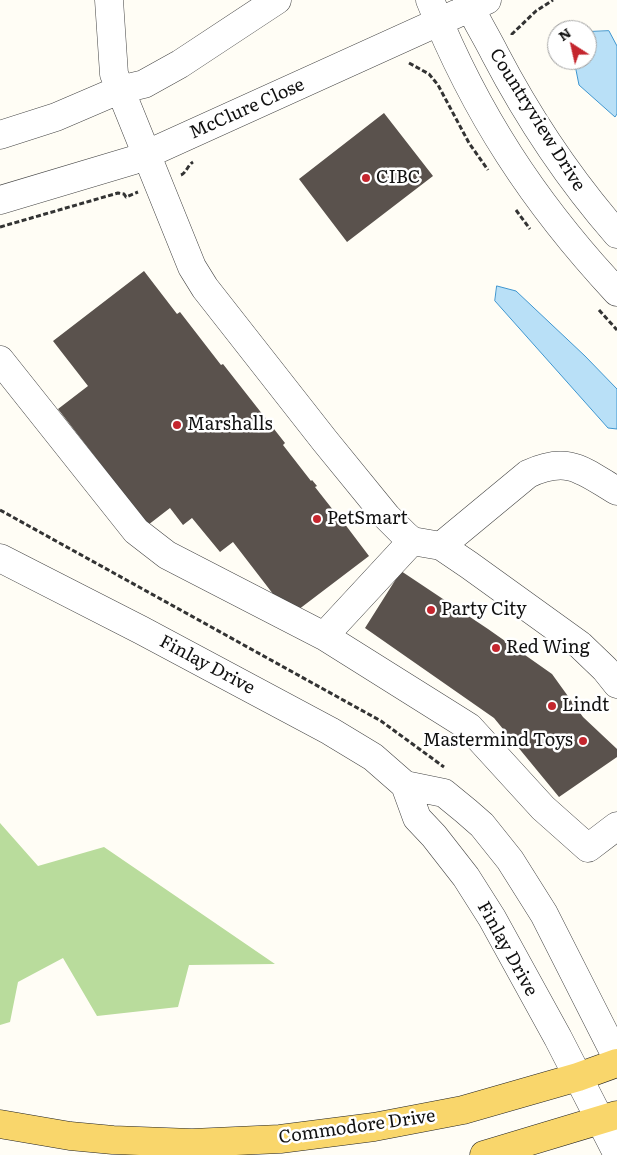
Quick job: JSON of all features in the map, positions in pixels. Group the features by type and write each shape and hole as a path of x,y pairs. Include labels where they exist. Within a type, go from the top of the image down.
{"main road":[{"name":"Commodore Drive","path":"0,1124 70,1136 113,1140 192,1143 280,1139 374,1127 463,1110 617,1063"},
{"path":"484,1155 609,1118"}],"street":[{"path":"109,0 114,74 192,267 205,288 387,517 412,541 441,546 580,645 605,668 617,684"},
{"path":"0,134 56,118 120,90 144,84 180,64 277,0"},
{"name":"McClure Close","path":"0,200 134,160 434,11 475,3"},
{"name":"Countryview Drive","path":"475,3 508,78 557,158 577,186 617,234"},
{"path":"434,11 475,97 506,152 526,182 572,241 606,299"},
{"path":"0,360 136,530 168,555 324,636 469,727 543,808 588,848 617,826"},
{"path":"441,546 528,474 541,468 557,466 575,467 588,472 617,491"},
{"path":"324,636 412,541"},
{"name":"Finlay Drive","path":"0,558 140,630 330,732 373,757 405,785 417,818 466,876 492,918 578,1076 609,1118 617,1153"},
{"name":"Finlay Drive","path":"405,785 444,793 482,825 510,860 551,928 617,1058"}],"path":[{"path":"513,39 512,34 536,11 552,0"},
{"path":"400,62 410,63 429,74 438,85 469,143 490,173"},
{"path":"0,228 118,193 124,194 126,197 184,174 194,160"},
{"path":"510,203 531,232"},
{"path":"606,299 617,330"}],"green space":[{"path":"0,823 38,866 104,847 275,964 189,965 178,1007 97,1016 63,958 18,982 10,1022 0,1025"}],"water":[{"path":"609,31 617,46 617,114 615,117 579,85 576,70 597,70 597,32"},
{"path":"497,286 516,291 617,389 617,429 608,428 495,301"}],"building":[{"name":"CIBC","path":"384,113 433,176 347,242 299,179"},
{"path":"144,271 177,314 180,312 221,365 223,364 285,443 283,445 317,486 315,487 337,515 342,518 369,556 290,616 233,542 220,552 192,518 183,525 170,508 148,525 58,409 88,386 53,341"},
{"path":"401,571 552,674 583,717 617,749 617,757 559,797 494,718 365,628"}],"place":[{"name":"CIBC","path":"366,178"},
{"name":"Marshalls","path":"177,425"},
{"name":"PetSmart","path":"317,519"},
{"name":"Party City","path":"431,610"},
{"name":"Red Wing","path":"496,648"},
{"name":"Lindt","path":"552,706"},
{"name":"Mastermind Toys","path":"583,741"}]}
